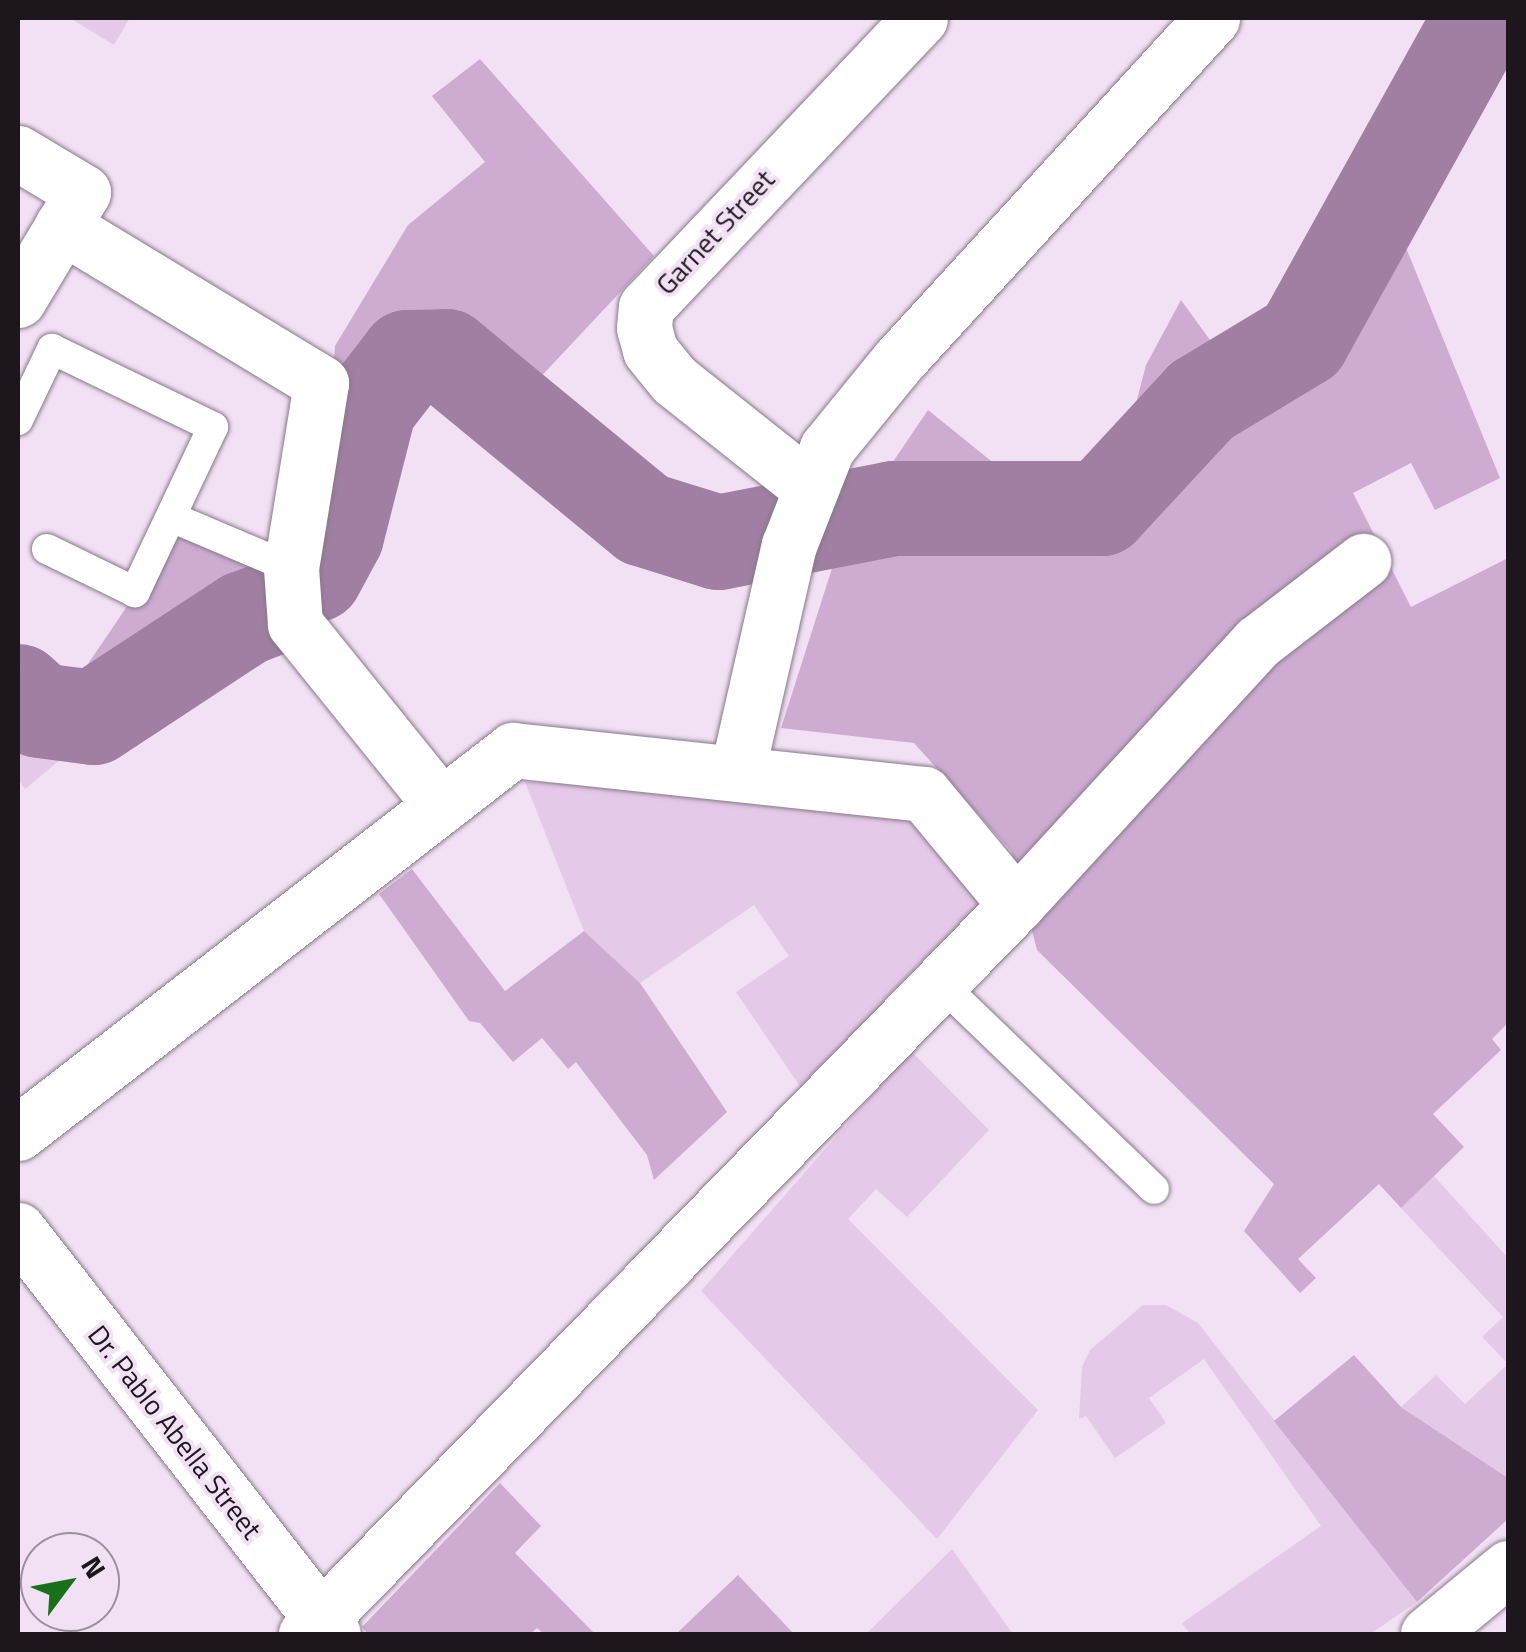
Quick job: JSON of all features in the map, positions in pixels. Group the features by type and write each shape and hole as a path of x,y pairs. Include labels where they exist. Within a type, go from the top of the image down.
{"street":[{"name":"Garnet Street","path":"800,513 650,350 644,328 646,307 920,18"},
{"path":"738,773 800,513 827,448 856,408 1212,18"},
{"path":"18,154 83,192 18,300"},
{"path":"62,226 321,383 292,568 294,624 441,805"},
{"path":"320,1629 1016,904 1258,642 1363,561"},
{"path":"18,1132 513,750 924,794 1016,904"},
{"name":"Dr. Pablo Abella Street","path":"18,1230 320,1629"},
{"path":"1428,1634 1508,1568"}],"lane":[{"path":"18,420 52,349 214,427 135,592 47,550"},
{"path":"171,516 292,568"},
{"path":"940,983 1154,1189"}],"shaded area":[{"path":"70,18 130,18 114,45"},
{"path":"480,59 654,256 506,414 439,374 403,419 353,588 270,626 212,673 198,660 72,750 34,731 18,714 18,650 73,686 174,537 271,542 321,521 335,346 408,225 485,162 432,96"},
{"path":"1391,211 1500,478 1435,510 1411,463 1353,493 1411,607 1508,558 1508,1023 1492,1039 1501,1050 1433,1114 1464,1147 1401,1208 1379,1184 1298,1259 1316,1278 1300,1293 1244,1231 1274,1184 1037,950 1011,851 914,743 781,728 842,537 928,410 1032,494 1109,507 1146,365 1181,300 1244,387 1300,358"},
{"path":"18,714 34,731 72,750 25,789 18,779"},
{"path":"525,782 744,787 929,819 1002,904 810,1101 736,992 789,956 754,905 640,983 584,931"},
{"path":"412,869 505,991 584,931 640,983 727,1112 654,1180 647,1155 576,1062 568,1069 542,1038 513,1062 480,1023 469,1021 379,894"},
{"path":"911,1051 989,1130 907,1217 876,1189 848,1219 1038,1410 937,1539 701,1291"},
{"path":"1434,1176 1508,1258 1508,1364 1482,1337 1503,1317 1401,1208"},
{"path":"1143,1305 1166,1305 1198,1323 1417,1602 1370,1634 1190,1634 1182,1623 1321,1526 1204,1359 1149,1398 1166,1423 1115,1458 1086,1416 1079,1419 1082,1367 1090,1350"},
{"path":"1354,1355 1401,1407 1508,1478 1508,1519 1417,1602 1274,1421"},
{"path":"1508,1364 1508,1478 1401,1407 1436,1375 1465,1404"},
{"path":"500,1483 541,1526 515,1553 595,1634 544,1634 537,1628 530,1634 368,1634 362,1627"},
{"path":"952,1549 1013,1634 866,1634"},
{"path":"738,1575 794,1634 676,1634"}],"waterway":[{"path":"315,574 336,535 369,406 407,357 446,356 644,519 718,542 893,508 1101,508 1201,400 1302,339 1480,18"},
{"path":"18,691 39,710 93,717 244,618 272,607"}]}
